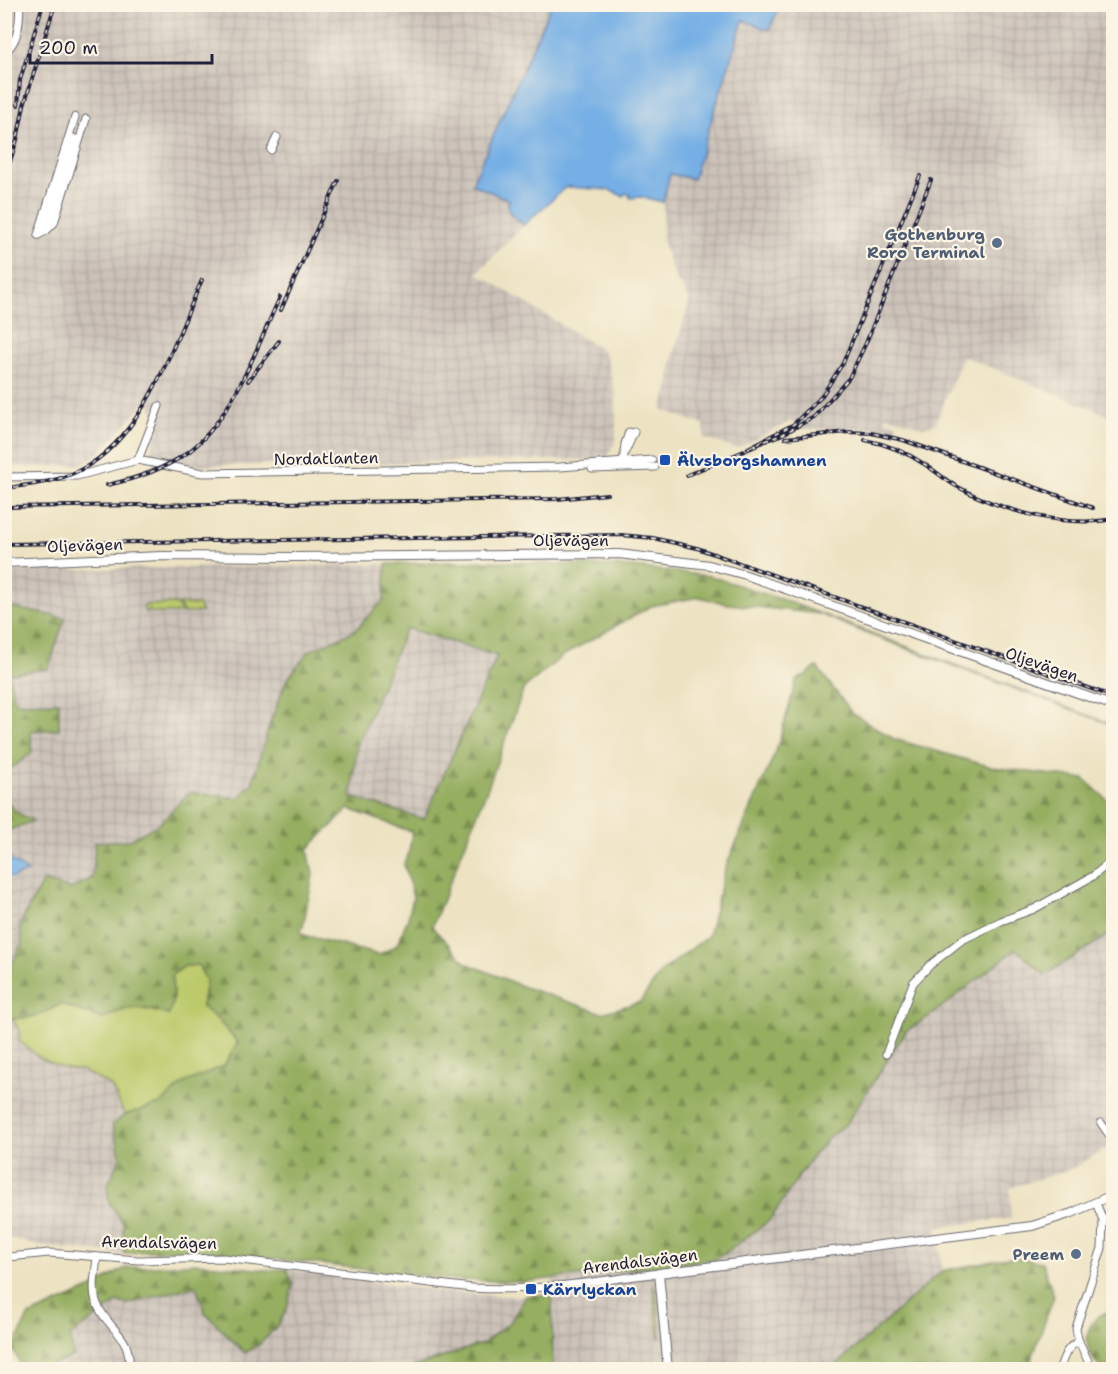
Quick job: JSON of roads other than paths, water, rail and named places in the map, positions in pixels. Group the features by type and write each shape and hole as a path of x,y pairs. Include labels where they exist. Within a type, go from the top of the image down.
{"street":[{"path":"4,53 14,42 18,32 20,4"},
{"path":"46,231 80,118"},
{"path":"271,150 277,137"},
{"path":"138,460 159,406"},
{"path":"623,465 624,452 632,432"},
{"name":"Nordatlanten","path":"4,477 77,476 138,460 202,472 653,464"},
{"name":"Oljevägen","path":"4,563 161,556 619,554 674,560 709,565 746,575 1113,706"},
{"path":"886,1054 913,984 930,965 962,940 1001,921 1034,909 1093,876 1113,859"},
{"path":"1101,1123 1111,1139"},
{"path":"1092,1370 1076,1333 1078,1319 1102,1248 1103,1220 1096,1203 1113,1194"},
{"name":"Arendalsvägen","path":"4,1255 9,1257 49,1253 138,1260 224,1258 472,1288 531,1289 1015,1229 1053,1221 1096,1203"},
{"path":"97,1257 95,1297 101,1311 128,1347 129,1370"},
{"path":"659,1273 668,1370"},
{"path":"1059,1370 1067,1350 1079,1342"}],"water":[{"path":"551,4 780,5 769,30 743,20 693,179 670,174 663,202 641,197 630,198 629,194 626,193 623,196 609,190 566,187 524,225 509,212 509,200 472,184"},
{"path":"5,858 28,872 14,878 5,876"}],"railway":[{"path":"18,105 20,80 43,4"},
{"path":"4,179 55,4"},
{"path":"920,176 843,363 821,397 794,424 748,448 783,434 814,417 849,378 866,343 931,180"},
{"path":"281,310 338,181"},
{"path":"14,487 48,482 72,474 103,455 123,436 155,386 202,280"},
{"path":"107,485 159,469 187,453 203,439 217,422 242,381 280,297"},
{"path":"248,381 279,341"},
{"path":"785,438 848,432 871,433 903,440 1093,508"},
{"path":"865,440 903,452 975,496 1013,510 1075,521 1114,519"},
{"path":"687,475 756,446"},
{"path":"4,507 557,499 607,494"},
{"path":"4,544 621,535 653,538 697,548 1114,697"}],"place":[{"name":"Gothenburg Roro Terminal","path":"997,243"},
{"name":"Älvsborgshamnen","path":"665,460"},
{"name":"Preem","path":"1076,1254"},
{"name":"Kärrlyckan","path":"531,1289"}]}
